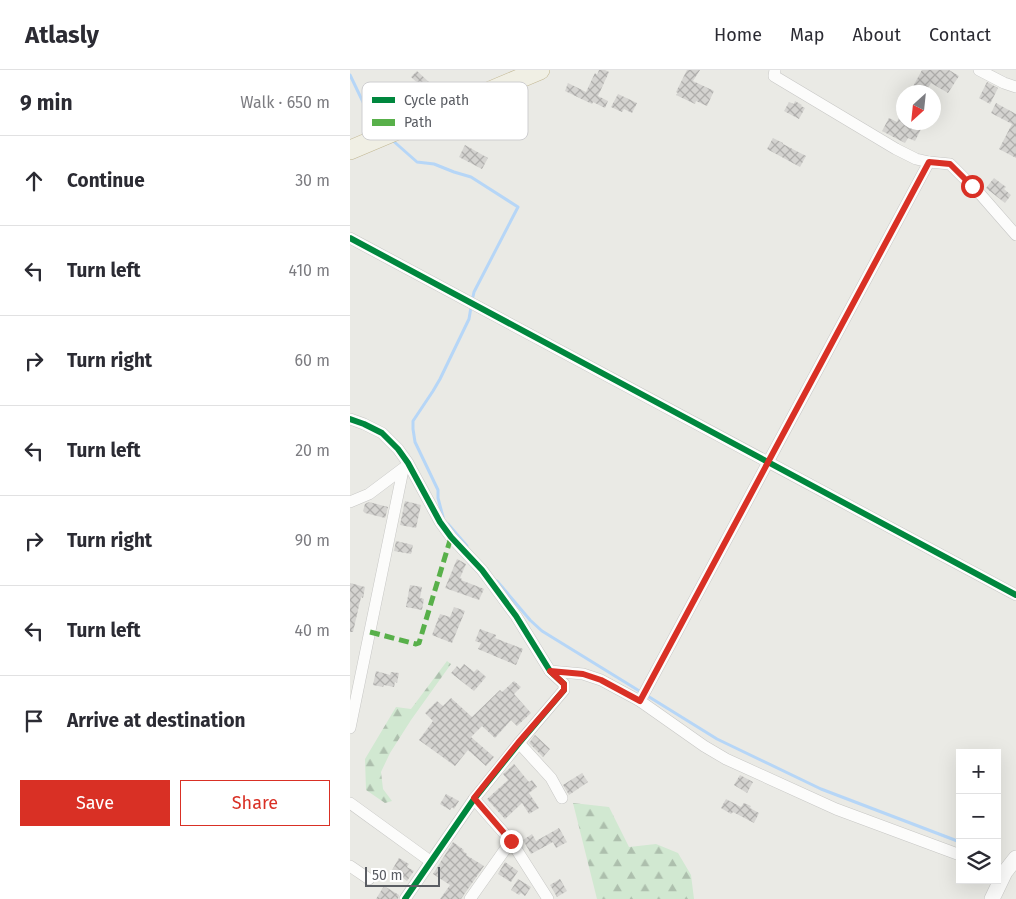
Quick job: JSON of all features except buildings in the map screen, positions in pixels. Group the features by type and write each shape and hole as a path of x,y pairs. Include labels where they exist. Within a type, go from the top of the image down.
{"highway":[{"path":"499,82 514,75 540,70"},
{"path":"350,150 372,140"}],"street":[{"path":"775,70 774,76 896,149 916,159 950,164 981,195 1016,235"},
{"path":"979,70 1016,87"},
{"path":"640,701 929,162"},
{"path":"350,238 1016,595"},
{"path":"350,419 382,433 398,449 405,467 440,522 451,537 482,570 516,616 550,671 564,684 564,690 474,798 404,899"},
{"path":"350,502 369,494 405,467"},
{"path":"350,728 354,686 405,467"},
{"path":"550,671 583,674 601,680 640,701 726,760 836,810 956,854"},
{"path":"518,743 551,778 562,798"},
{"path":"474,798 511,841 548,899"},
{"path":"350,804 430,861"},
{"path":"470,899 511,841"},
{"path":"1001,871 1016,858"},
{"path":"350,866 369,879"},
{"path":"992,899 997,884"},
{"path":"535,899 542,889"}],"green space":[{"path":"447,661 451,664 411,720 390,753 381,772 383,789 392,801 385,803 366,790 365,759 396,707 411,709"},
{"path":"573,803 609,807 629,847 656,844 678,853 691,875 694,899 597,899"}],"waterway":[{"path":"350,75 362,100"},
{"path":"392,140 417,162 434,164 471,177 518,207 474,292 472,301"},
{"path":"443,517 438,490 415,442 413,421 440,379 469,319 471,307"},
{"path":"448,524 467,546"},
{"path":"497,581 530,620 542,631 641,692"},
{"path":"646,695 717,739 821,789 956,840"}],"marked path":[{"path":"370,632 416,644 419,643 451,537"}],"cycle path":[{"path":"350,238 1016,595"},
{"path":"350,419 382,433 398,449 408,463 440,522 451,537 482,570 516,616 550,671 564,684 564,690 474,799 405,899"}],"route":[{"path":"511,841 474,798 564,690 564,684 550,671 583,674 601,680 640,701 929,162 950,164 972,186"}]}
